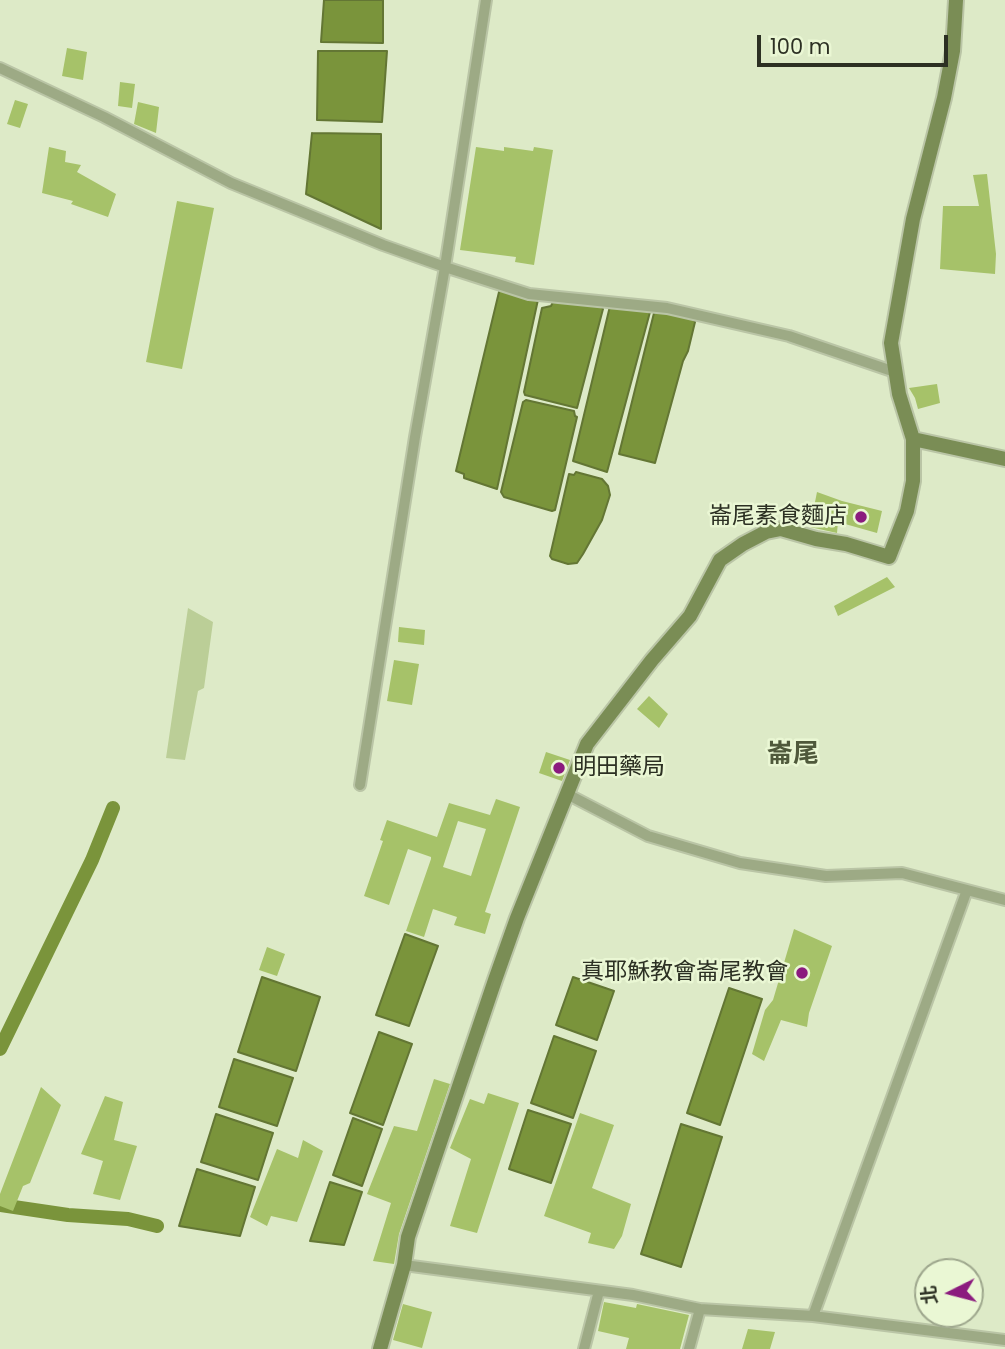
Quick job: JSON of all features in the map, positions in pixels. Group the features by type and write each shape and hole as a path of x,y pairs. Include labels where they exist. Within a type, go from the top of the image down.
{"street":[{"path":"360,785 486,0"},
{"path":"380,1349 404,1265 408,1237 495,980 587,744 690,616 720,560 743,544 766,532 781,529 889,557 907,511 913,481 913,439 899,394 891,343 913,219 944,98 953,51 956,0"},
{"path":"0,68 104,117 231,183 371,241 445,267 529,294 667,308 789,337 895,372"},
{"path":"913,439 1005,459"},
{"path":"567,794 648,836 740,863 827,876 901,873 1005,900"},
{"path":"813,1316 967,890"},
{"path":"404,1265 633,1295 700,1309 813,1316 1005,1340"},
{"path":"584,1349 599,1292"},
{"path":"689,1349 700,1309"},
{"path":"970,1349 973,1336"}],"shaded area":[{"path":"324,0 383,0 383,43 321,42"},
{"path":"318,51 387,51 382,122 317,120"},
{"path":"312,133 381,134 381,229 306,194"},
{"path":"502,289 539,295 497,489 464,478 464,474 456,471 499,292"},
{"path":"553,302 601,306 603,309 577,408 525,395 524,392 542,308 551,306"},
{"path":"610,306 650,312 607,472 573,461"},
{"path":"655,309 690,314 695,322 655,463 619,454"},
{"path":"526,400 574,411 577,417 555,510 552,511 504,497 501,492 523,402"},
{"path":"576,472 602,479 608,486 610,495 602,520 583,554 577,563 568,564 550,556 569,474 574,475"},
{"path":"188,608 213,622 204,688 198,691 185,760 166,758"},
{"path":"405,934 438,946 409,1026 376,1015"},
{"path":"262,977 320,997 296,1071 238,1052"},
{"path":"573,977 614,991 597,1040 556,1025"},
{"path":"729,988 762,999 720,1125 687,1113"},
{"path":"379,1032 412,1044 383,1125 350,1113"},
{"path":"554,1036 596,1051 573,1118 531,1103"},
{"path":"234,1059 293,1078 277,1126 219,1107"},
{"path":"528,1110 571,1124 551,1183 509,1169"},
{"path":"216,1114 273,1133 258,1180 201,1162"},
{"path":"353,1118 382,1129 362,1186 333,1175"},
{"path":"681,1124 722,1137 681,1267 641,1254"},
{"path":"197,1169 255,1187 240,1236 179,1226"},
{"path":"330,1182 362,1192 344,1245 310,1241"}],"building":[{"path":"67,48 87,52 83,80 62,76"},
{"path":"120,82 135,84 132,108 118,106"},
{"path":"15,100 28,104 20,128 7,124"},
{"path":"138,102 159,107 156,133 134,124"},
{"path":"49,147 66,151 65,162 81,165 77,172 116,194 108,217 71,204 73,201 42,193"},
{"path":"476,147 504,151 504,147 533,151 534,147 553,150 534,265 515,262 516,257 460,250"},
{"path":"987,174 996,254 995,274 940,269 943,206 979,206 973,175"},
{"path":"177,201 214,208 182,369 146,362"},
{"path":"937,384 940,403 918,409 909,388"},
{"path":"817,492 882,511 877,533 838,522 837,533 810,527"},
{"path":"887,577 895,587 838,616 834,606"},
{"path":"399,627 425,630 424,645 398,642"},
{"path":"394,660 419,664 412,705 387,701"},
{"path":"649,696 668,714 659,728 637,709"},
{"name":"明田藥局","path":"546,752 570,760 562,781 539,773"},
{"path":"496,799 520,807 485,912 491,914 485,934 454,925 457,917 433,909 424,937 406,931 431,859 408,849 389,905 364,896 383,841 380,840 387,820 437,837 449,803 490,815","holes":["458,821 486,829 471,876 443,867"]},
{"name":"真耶穌教會崙尾教會","path":"794,929 832,946 809,1013 807,1027 781,1020 764,1061 752,1054 765,1010 773,1000"},
{"path":"267,947 285,954 277,976 259,970"},
{"path":"434,1079 450,1084 399,1234 394,1264 373,1261 391,1203 367,1194 394,1126 417,1131"},
{"path":"41,1087 61,1105 30,1183 23,1186 13,1211 0,1206 0,1194"},
{"path":"488,1093 519,1103 477,1233 450,1226 471,1159 450,1148 470,1099 484,1104"},
{"path":"105,1096 123,1102 114,1140 137,1146 120,1200 93,1194 103,1161 81,1154"},
{"path":"580,1113 614,1125 592,1188 631,1204 622,1236 614,1249 588,1243 591,1233 544,1216"},
{"path":"303,1140 323,1151 297,1222 271,1216 267,1226 250,1217 277,1149 298,1158"},
{"path":"604,1302 636,1308 637,1304 689,1315 680,1349 626,1349 629,1338 598,1331"},
{"path":"403,1304 432,1312 422,1348 393,1340"},
{"path":"748,1329 775,1332 770,1349 742,1349"}],"waterway":[{"path":"0,1049 92,860 113,808"},
{"path":"0,1205 68,1215 128,1219 157,1226"}],"place":[{"name":"崙尾素食麵店","path":"861,517"},
{"name":"明田藥局","path":"559,768"},
{"name":"真耶穌教會崙尾教會","path":"802,973"}],"district":[{"name":"崙尾","path":"793,755"}]}
